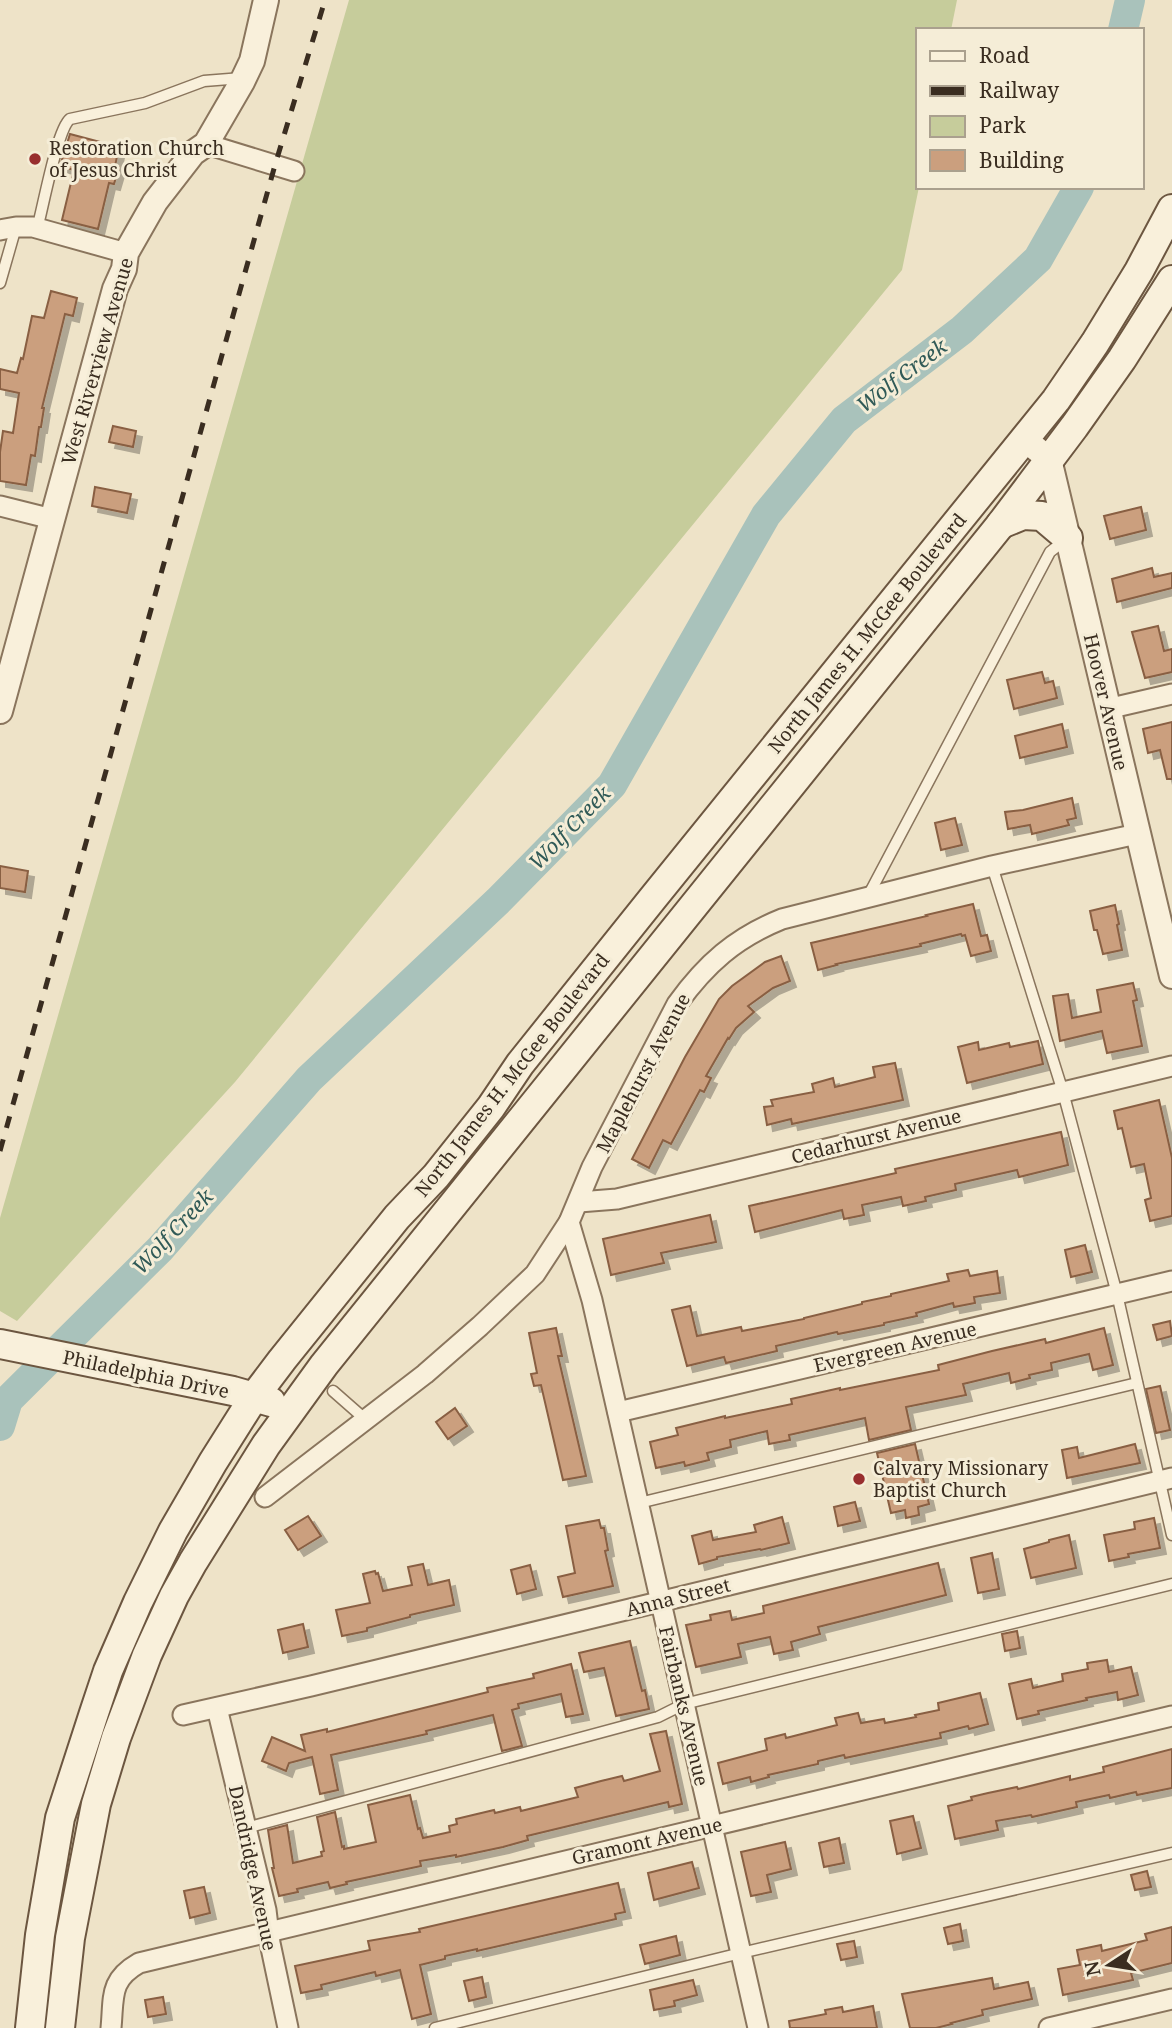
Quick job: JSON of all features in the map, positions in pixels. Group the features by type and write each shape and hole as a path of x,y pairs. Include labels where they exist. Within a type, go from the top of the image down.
{"main road":[{"name":"North James H. McGee Boulevard","path":"30,2028 40,1935 60,1818 108,1671 173,1531 212,1462 254,1397 282,1360 397,1217 436,1176 491,1107 528,1054 1056,400 1139,271 1172,209"},
{"name":"North James H. McGee Boulevard","path":"60,2028 70,1938 96,1804 128,1707 174,1595 266,1445 324,1365 1001,524 1122,359 1172,280"},
{"path":"1001,524 1023,515 1042,516 1068,538"},
{"name":"Philadelphia Drive","path":"3,1344 233,1391 292,1408"}],"street":[{"name":"West Riverview Avenue","path":"0,711 115,289 124,269 126,253 155,202 193,153 206,144 244,78 252,61 266,0"},
{"path":"206,144 294,171"},
{"path":"8,229 37,229 126,253"},
{"path":"1024,439 1049,460"},
{"name":"Hoover Avenue","path":"1049,460 1172,976"},
{"path":"0,506 52,519"},
{"path":"1107,709 1172,694"},
{"name":"Maplehurst Avenue","path":"265,1497 435,1366 535,1274 569,1222 592,1167 677,1004 710,964 734,944 782,919 992,866 1137,834"},
{"name":"Cedarhurst Avenue","path":"579,1202 617,1199 1172,1066"},
{"name":"Fairbanks Avenue","path":"569,1222 592,1300 758,2028"},
{"name":"Evergreen Avenue","path":"618,1412 1172,1281"},
{"name":"Anna Street","path":"183,1715 1166,1480"},
{"name":"Dandridge Avenue","path":"217,1708 266,1910 288,2028"},
{"name":"Gramont Avenue","path":"111,2028 117,1980 139,1963 1172,1716"},
{"path":"1049,2028 1172,1999"}],"lane":[{"path":"37,229 65,123 70,119 145,103 204,81 244,78"},
{"path":"0,284 8,229"},
{"path":"868,897 1049,552 1068,538"},
{"path":"992,866 1063,1092 1117,1294 1137,1382 1166,1480 1172,1535"},
{"path":"639,1503 1137,1382"},
{"path":"333,1391 366,1421"},
{"path":"246,1829 658,1717 684,1704 1172,1584"},
{"path":"435,2028 741,1953 1172,1853"}],"green space":[{"path":"349,0 957,0 951,28 916,28 916,189 919,189 902,270 235,1082 17,1321 0,1311 0,1218"}],"building":[{"path":"70,134 119,147 115,166 119,167 114,184 109,183 98,229 62,220 74,170 60,166"},
{"path":"51,291 77,298 73,316 65,314 42,408 35,456 31,455 26,485 0,481 3,431 13,433 19,393 0,389 0,369 17,373 21,358 23,359 32,316 44,318"},
{"path":"113,426 136,431 133,447 109,442"},
{"path":"95,487 131,494 127,513 92,506"},
{"path":"1141,507 1146,530 1110,539 1104,516"},
{"path":"1152,568 1154,577 1172,573 1172,588 1117,602 1112,579"},
{"path":"1158,626 1164,651 1172,649 1172,672 1145,678 1132,632"},
{"path":"1042,672 1045,683 1053,681 1057,698 1014,709 1007,680"},
{"path":"1172,722 1172,779 1167,779 1160,750 1148,753 1143,729"},
{"path":"1062,724 1067,747 1020,758 1015,736"},
{"path":"1072,798 1076,818 1067,820 1069,825 1032,834 1030,825 1008,829 1005,812"},
{"path":"955,818 962,845 941,850 935,823"},
{"path":"0,866 28,871 25,892 0,888"},
{"path":"973,904 981,936 987,935 991,951 971,956 965,935 961,934 818,970 811,943"},
{"path":"1115,905 1122,950 1103,954 1090,911"},
{"path":"781,956 790,981 773,988 748,1006 754,1012 728,1038 706,1076 711,1078 704,1092 700,1090 671,1144 663,1140 649,1168 632,1159 685,1057 719,999 765,962"},
{"path":"1133,983 1137,1000 1133,1001 1142,1046 1107,1053 1102,1031 1060,1041 1053,996 1068,994 1072,1018 1101,1012 1097,990"},
{"path":"1038,1041 1043,1064 967,1083 958,1047 978,1042 979,1050 1009,1043 1010,1047"},
{"path":"895,1063 903,1100 792,1124 791,1119 767,1125 764,1107 773,1106 771,1100 814,1092 812,1084 833,1078 835,1087 875,1077 873,1067"},
{"path":"1159,1100 1172,1158 1172,1216 1150,1221 1145,1200 1151,1198 1144,1164 1131,1167 1122,1128 1118,1129 1114,1111"},
{"path":"1061,1132 1068,1165 1019,1177 1017,1170 955,1184 956,1190 925,1197 926,1201 903,1206 901,1197 862,1205 864,1215 844,1219 842,1210 755,1232 749,1206 896,1173 895,1169"},
{"path":"710,1215 716,1242 661,1253 664,1263 611,1275 603,1239"},
{"path":"1085,1245 1092,1272 1071,1277 1065,1250"},
{"path":"968,1270 970,1276 997,1271 1000,1293 974,1297 975,1303 954,1307 953,1303 916,1313 917,1316 884,1325 776,1346 777,1351 726,1363 724,1357 687,1366 672,1310 690,1306 697,1336 741,1327 742,1331 804,1319 891,1294 949,1281 947,1274"},
{"path":"1170,1321 1172,1336 1157,1340 1153,1325"},
{"path":"556,1328 562,1356 558,1356 586,1476 563,1480 541,1385 534,1386 531,1374 537,1373 529,1333"},
{"path":"1104,1328 1113,1365 1093,1370 1089,1354 1051,1363 1052,1370 1029,1375 1030,1378 1011,1383 1009,1373 963,1384 966,1395 906,1407 911,1430 869,1440 865,1418 789,1435 790,1440 769,1444 767,1431 730,1440 731,1447 707,1453 709,1460 685,1466 684,1462 656,1468 650,1442 678,1435 676,1428 792,1404 791,1399 840,1388 939,1370 938,1365 992,1351 1045,1339 1046,1343"},
{"path":"1160,1386 1170,1430 1156,1433 1146,1389"},
{"path":"455,1408 467,1426 448,1439 436,1422"},
{"path":"915,1444 929,1504 918,1507 919,1515 906,1518 905,1510 891,1513 877,1453"},
{"path":"1135,1444 1140,1463 1067,1478 1062,1450 1077,1447 1079,1458"},
{"path":"855,1502 860,1521 838,1526 834,1507"},
{"path":"308,1516 321,1536 298,1550 285,1530"},
{"path":"782,1517 789,1543 717,1557 699,1564 692,1536 711,1531 713,1540 756,1532 754,1525"},
{"path":"1154,1518 1160,1548 1109,1561 1104,1535 1135,1529 1134,1522"},
{"path":"599,1520 601,1528 604,1528 608,1550 605,1551 613,1586 563,1597 558,1577 575,1573 566,1526"},
{"path":"1069,1535 1076,1568 1031,1578 1024,1549"},
{"path":"992,1553 999,1589 978,1593 971,1558"},
{"path":"938,1563 946,1595 818,1627 820,1634 791,1642 793,1650 774,1654 770,1637 738,1644 741,1657 696,1667 686,1625 711,1620 710,1615 730,1611 732,1620 764,1613 763,1606"},
{"path":"423,1564 428,1585 449,1580 454,1605 342,1636 336,1610 370,1603 363,1574 375,1571 378,1573 383,1591 412,1585 408,1567"},
{"path":"530,1565 536,1589 517,1594 511,1570"},
{"path":"303,1624 308,1647 283,1653 278,1630"},
{"path":"1017,1631 1020,1648 1005,1651 1002,1634"},
{"path":"630,1641 649,1709 616,1716 604,1668 584,1672 579,1653"},
{"path":"1107,1660 1109,1672 1131,1667 1138,1695 1118,1700 1117,1692 1086,1698 1087,1700 1038,1711 1039,1714 1017,1719 1009,1684 1031,1679 1033,1688 1063,1681 1062,1674 1088,1669 1087,1663"},
{"path":"571,1664 583,1714 566,1717 561,1694 518,1704 519,1708 512,1710 522,1746 502,1751 493,1715 426,1731 427,1734 331,1755 338,1790 320,1794 312,1757 289,1763 286,1771 262,1761 272,1737 305,1751 301,1735 327,1729 327,1732 488,1692 487,1688 534,1678 533,1674"},
{"path":"980,1693 988,1724 940,1733 941,1738 818,1761 818,1764 768,1775 769,1777 751,1782 750,1777 723,1784 718,1763 767,1750 765,1739 785,1734 786,1738 837,1725 835,1718 858,1713 861,1723 884,1719 885,1723 916,1717 915,1715 939,1710 938,1703"},
{"path":"666,1731 682,1804 669,1807 668,1802 527,1836 528,1840 503,1847 420,1861 421,1866 330,1888 328,1882 279,1896 272,1868 268,1830 287,1825 293,1863 322,1856 321,1852 324,1851 317,1817 335,1812 344,1849 376,1842 368,1805 410,1795 418,1829 420,1828 423,1838 450,1832 449,1826 457,1824 456,1819 494,1810 495,1813 520,1807 521,1811 578,1797 575,1788 622,1776 624,1781 660,1771 650,1734"},
{"path":"1172,1749 1172,1788 1110,1798 1109,1795 1076,1802 1077,1807 1032,1817 996,1821 998,1830 955,1839 948,1806 988,1793 1017,1787 1018,1789 1070,1776 1070,1780 1104,1772 1103,1767"},
{"path":"913,1816 921,1848 897,1854 890,1821"},
{"path":"839,1838 844,1863 824,1867 819,1843"},
{"path":"785,1842 791,1869 767,1875 771,1892 751,1896 741,1852"},
{"path":"692,1862 699,1888 654,1900 648,1873"},
{"path":"1147,1871 1151,1887 1135,1890 1131,1875"},
{"path":"618,1883 625,1912 615,1914 616,1919 445,1956 445,1959 420,1965 431,2014 412,2019 400,1970 376,1976 375,1972 321,1985 322,1989 301,1993 295,1966 370,1950 368,1941 420,1932 419,1929"},
{"path":"204,1887 210,1913 190,1918 184,1891"},
{"path":"960,1924 963,1941 948,1944 944,1928"},
{"path":"1172,1927 1172,1963 1131,1973 1133,1980 1063,1995 1058,1969 1080,1965 1077,1950 1101,1945 1102,1951 1147,1940 1145,1934"},
{"path":"676,1936 680,1955 645,1964 640,1945"},
{"path":"854,1941 857,1957 841,1960 837,1944"},
{"path":"482,1977 486,1997 469,2001 464,1981"},
{"path":"992,1978 994,1989 1028,1982 1032,1999 982,2010 983,2015 936,2028 910,2028 902,1994"},
{"path":"693,1980 697,1995 674,2001 675,2006 654,2010 650,1990"},
{"path":"163,1997 166,2014 148,2017 145,2000"},
{"path":"873,2006 877,2028 790,2028 789,2021 826,2014 825,2010 842,2007 843,2012"}],"waterway":[{"name":"Wolf Creek","path":"1123,28 1130,0"},
{"name":"Wolf Creek","path":"0,1426 8,1400 160,1249 309,1079 498,901 612,785 766,515 844,420 962,330 1038,259 1078,189"}],"railway":[{"path":"0,1151 275,165 325,0"}],"place":[{"name":"Restoration Church of Jesus Christ","path":"35,159"},
{"name":"Calvary Missionary Baptist Church","path":"859,1479"}]}
